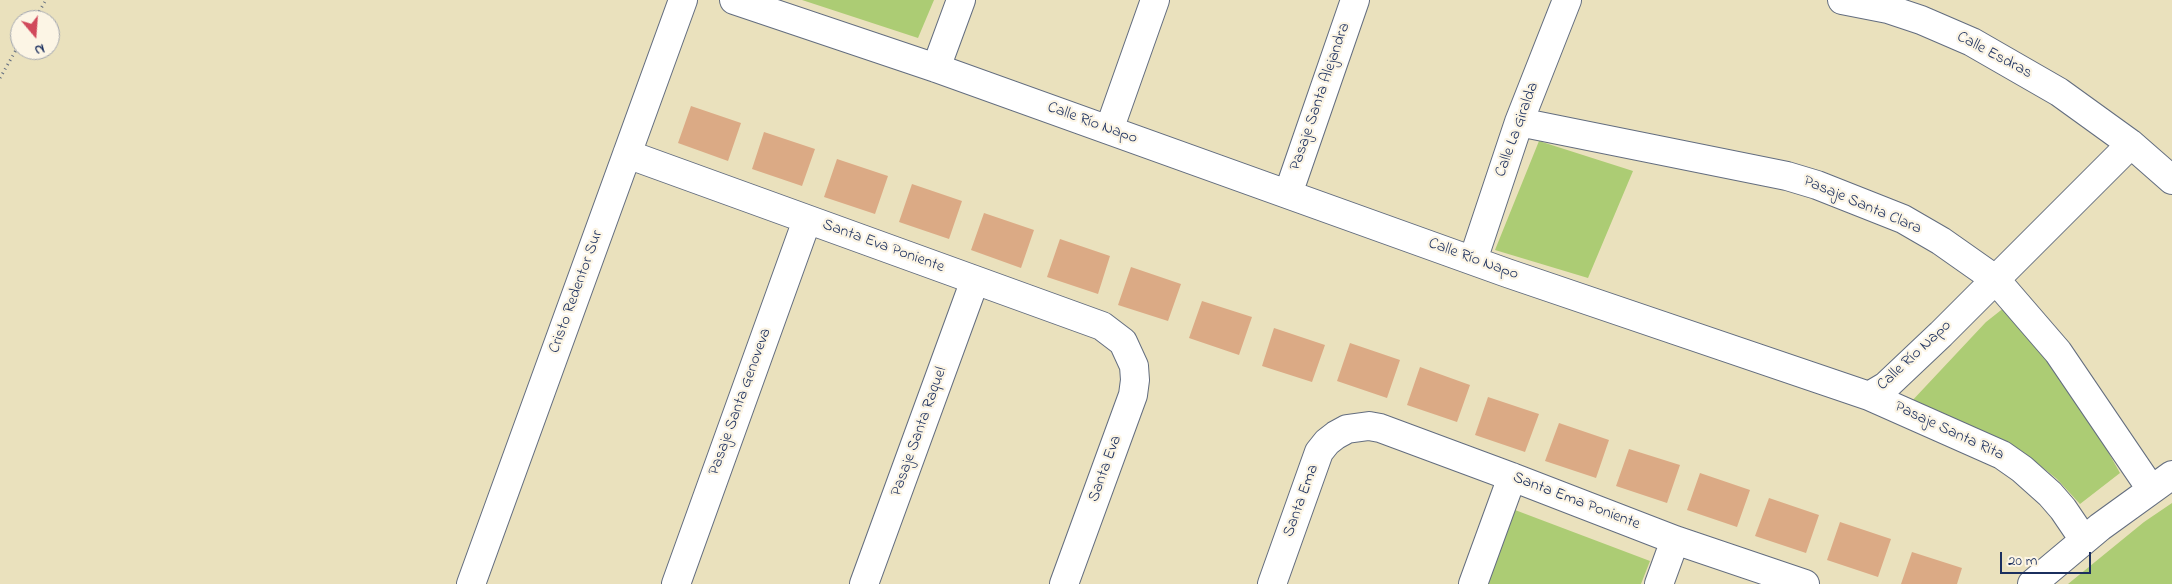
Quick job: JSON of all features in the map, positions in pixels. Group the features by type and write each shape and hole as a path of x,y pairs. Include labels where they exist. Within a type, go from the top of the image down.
{"street":[{"name":"Cristo Redentor Sur","path":"471,584 683,0"},
{"name":"Calle Río Napo","path":"734,0 936,68 1473,260 1869,396 1886,386 2131,144"},
{"path":"936,68 961,0"},
{"path":"1109,130 1155,0"},
{"name":"Pasaje Santa Alejandra","path":"1288,194 1355,0"},
{"name":"Calle La Giralda","path":"1473,260 1519,122 1566,0"},
{"name":"Calle Esdras","path":"1842,0 1896,12 1921,20 1972,42 2059,92 2131,144 2172,180"},
{"name":"Pasaje Santa Clara","path":"1519,122 1587,137 1760,169 1817,185 1904,219 1959,252 1995,279 2058,352 2162,482"},
{"name":"Santa Eva Poniente","path":"627,154 1102,326 1123,342 1129,353"},
{"name":"Pasaje Santa Genoveva","path":"676,584 807,220"},
{"name":"Pasaje Santa Raquel","path":"864,584 975,280"},
{"name":"Santa Eva","path":"1064,584 1133,394 1134,366 1129,353"},
{"name":"Pasaje Santa Rita","path":"1869,396 1971,440 2009,459 2050,494 2084,540"},
{"name":"Santa Ema Poniente","path":"1347,429 1369,426 1380,428 1675,540 1805,584"},
{"name":"Santa Ema","path":"1272,584 1320,452 1327,442 1347,429"},
{"path":"1473,584 1512,477"},
{"path":"2032,584 2084,540 2162,482"},
{"path":"1659,584 1675,540"}],"path":[{"path":"0,78 10,60"}],"green space":[{"path":"802,0 934,0 918,38"},
{"path":"1539,141 1633,171 1588,278 1495,250"},
{"path":"2005,307 2079,400 2120,473 2080,504 2057,479 2022,451 1953,419 1910,403 1986,322"},
{"path":"2172,503 2172,584 2068,584 2144,522"},
{"path":"1515,510 1650,561 1641,584 1487,584"}],"building":[{"path":"691,106 741,123 728,161 678,143"},
{"path":"764,132 815,149 802,186 752,169"},
{"path":"837,159 888,176 875,214 824,197"},
{"path":"912,184 962,201 949,239 899,222"},
{"path":"984,213 1034,230 1021,268 971,250"},
{"path":"1060,239 1110,256 1098,294 1047,277"},
{"path":"1131,267 1181,284 1168,321 1118,305"},
{"path":"1202,301 1252,317 1239,355 1189,338"},
{"path":"1274,328 1325,345 1312,382 1262,366"},
{"path":"1350,343 1400,360 1387,398 1337,381"},
{"path":"1420,367 1470,385 1457,422 1407,405"},
{"path":"1488,397 1539,414 1525,452 1475,435"},
{"path":"1559,423 1609,440 1596,478 1545,461"},
{"path":"1629,449 1680,465 1667,503 1616,486"},
{"path":"1700,473 1750,490 1737,527 1687,510"},
{"path":"1769,498 1819,515 1806,553 1755,536"},
{"path":"1840,522 1891,539 1878,577 1827,560"},
{"path":"1912,552 1962,568 1957,584 1901,584"}]}
